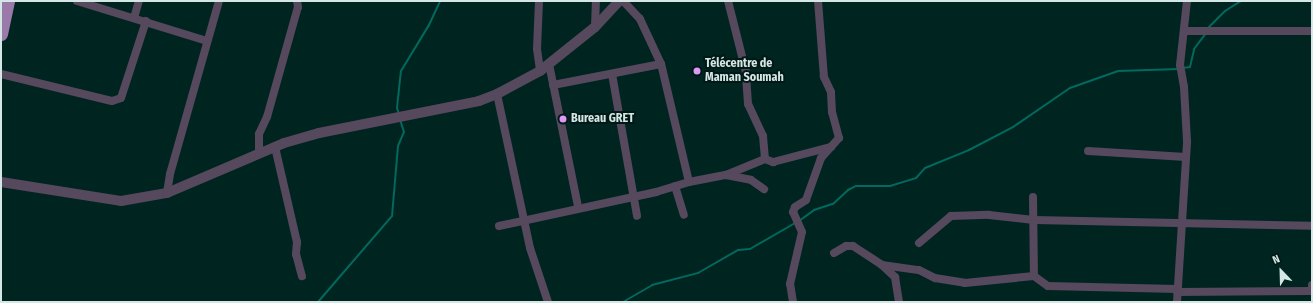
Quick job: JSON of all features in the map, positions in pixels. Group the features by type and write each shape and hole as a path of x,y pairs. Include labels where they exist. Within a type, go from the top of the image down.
{"highway":[{"path":"1,34 8,1"}],"street":[{"path":"77,1 207,41"},
{"path":"134,18 138,1"},
{"path":"167,194 207,41 220,1"},
{"path":"258,153 259,134 267,117 298,7 297,1"},
{"path":"539,1 536,49 540,70"},
{"path":"595,27 596,1"},
{"path":"1,182 121,201 167,194 275,146 319,133 479,101 497,94 549,64 595,27 619,1"},
{"path":"623,1 640,19 661,64 689,182"},
{"path":"728,1 746,72 748,104 763,136 765,159"},
{"path":"793,302 790,284 802,232 793,212 795,207 806,200 822,158 839,138 832,112 831,92 824,77 818,1"},
{"path":"1177,302 1180,222 1187,140 1181,69 1187,1"},
{"path":"1,74 112,101 121,98 146,21"},
{"path":"1185,31 1312,31"},
{"path":"549,64 578,207"},
{"path":"553,85 661,64"},
{"path":"612,74 637,216"},
{"path":"497,94 530,248 548,302"},
{"path":"275,146 297,242 296,254 302,276"},
{"path":"499,226 578,207 634,197 689,182 726,175 765,159 774,162 832,146"},
{"path":"1088,151 1186,157"},
{"path":"726,175 751,180 764,189"},
{"path":"675,186 684,215"},
{"path":"1033,197 1034,276"},
{"path":"919,243 951,216 989,215 1034,220 1312,226"},
{"path":"834,253 846,246 853,246 882,265 895,277 899,302"},
{"path":"882,265 919,270 935,278 965,283 1034,276 1048,286 1177,290 1312,291 1312,285"}],"waterway":[{"path":"399,114 397,108 401,71 429,25 440,1"},
{"path":"1207,29 1225,11 1241,1"},
{"path":"1183,68 1190,67 1194,49 1206,33"},
{"path":"799,221 814,210 833,204 848,190 856,186 890,186 916,178 925,168 969,150 1013,127 1070,88 1118,71 1179,69"},
{"path":"318,302 392,216 398,146 404,132 400,120"},
{"path":"623,302 652,285 698,273 738,250 750,249 795,223"}],"place":[{"name":"Télécentre de Maman Soumah","path":"697,71"},
{"name":"Bureau GRET","path":"563,119"}]}
